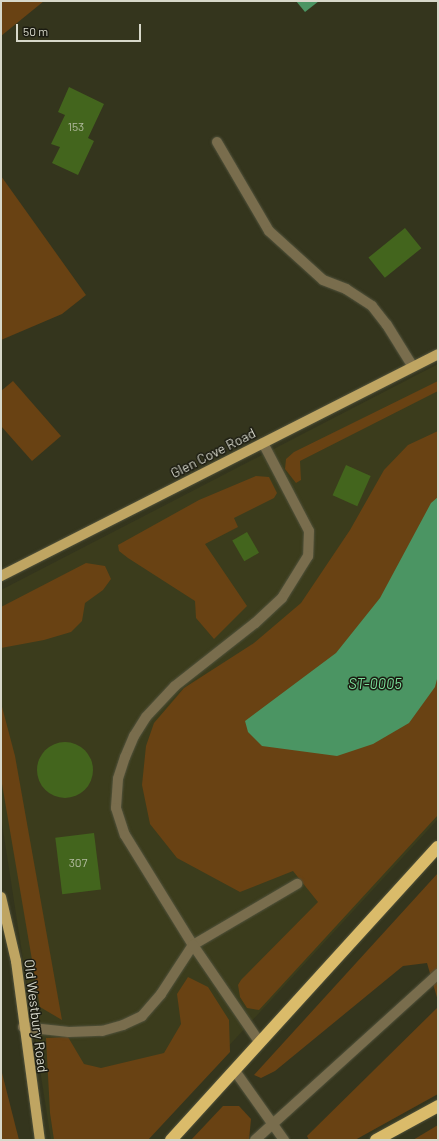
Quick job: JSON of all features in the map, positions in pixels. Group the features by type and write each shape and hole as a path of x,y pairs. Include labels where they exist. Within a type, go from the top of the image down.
{"highway":[{"path":"171,1140 438,847"},
{"path":"376,1140 438,1106"}],"main road":[{"name":"Glen Cove Road","path":"1,576 438,354"},
{"name":"Old Westbury Road","path":"1,897 16,961 23,1027 40,1140"}],"lane":[{"path":"217,142 269,231 323,280 346,289 372,306 388,325 413,367"},
{"path":"260,1043 193,945 125,835 119,820 115,793 134,736 156,703 255,623 282,598 308,556 309,531 263,443"},
{"path":"23,1027 69,1032 102,1031 123,1025 142,1016 161,994 193,945 297,884"},
{"path":"255,1140 438,974"},
{"path":"235,1071 284,1140"}],"shaded area":[{"path":"1,1 44,1 1,36"},
{"path":"1,176 86,295 62,314 1,340"},
{"path":"438,364 438,819 142,1140 51,1140 1,817 1,590"},
{"path":"13,381 61,436 32,461 1,426 1,391"},
{"path":"438,381 438,391 300,461 301,480 296,483 285,469 286,459 294,452"},
{"path":"438,431 438,815 259,1010 247,1008 240,997 238,985 241,980 318,902 293,871 240,892 177,858 150,824 142,785 146,746 154,723 184,688 254,643 301,603 350,530 384,470 408,445"},
{"path":"256,476 269,477 277,493 274,498 234,518 238,527 205,544 247,606 214,639 196,618 195,601 128,558 119,551 118,545 199,500"},
{"path":"86,563 105,566 111,579 103,590 85,603 82,621 71,632 44,640 1,648 1,607"},
{"path":"1,703 15,756 62,1020 40,1007 1,778"},
{"path":"438,873 438,1001 427,963 403,966 275,1071 261,1078 254,1075"},
{"path":"188,977 208,987 229,1020 230,1052 148,1140 54,1140 50,1113 46,1038 68,1037 84,1064 101,1068 164,1053 181,1024 177,994"},
{"path":"438,1007 438,1094 355,1140 309,1140 307,1136"},
{"path":"1,1070 2,1073 19,1140 1,1140"},
{"path":"223,1106 239,1106 251,1119 249,1140 191,1140"},
{"path":"438,1125 438,1140 413,1140"}],"water":[{"path":"296,1 319,1 305,12"},
{"name":"ST-0005","path":"438,497 438,675 435,687 409,723 373,744 337,756 262,746 248,732 245,721 336,653 380,598 431,503"}],"building":[{"path":"69,87 104,104 88,138 94,141 78,175 52,163 60,147 51,144 65,115 58,112"},
{"path":"405,228 421,248 385,278 368,258"},
{"path":"346,465 371,476 357,506 333,495"},
{"path":"247,532 259,553 244,561 232,540"},
{"path":"59,742 71,742 81,746 89,754 93,764 93,776 89,786 81,794 71,798 59,798 49,794 41,786 37,776 37,764 41,754 49,746"},
{"path":"94,833 101,890 62,894 55,838"}]}
